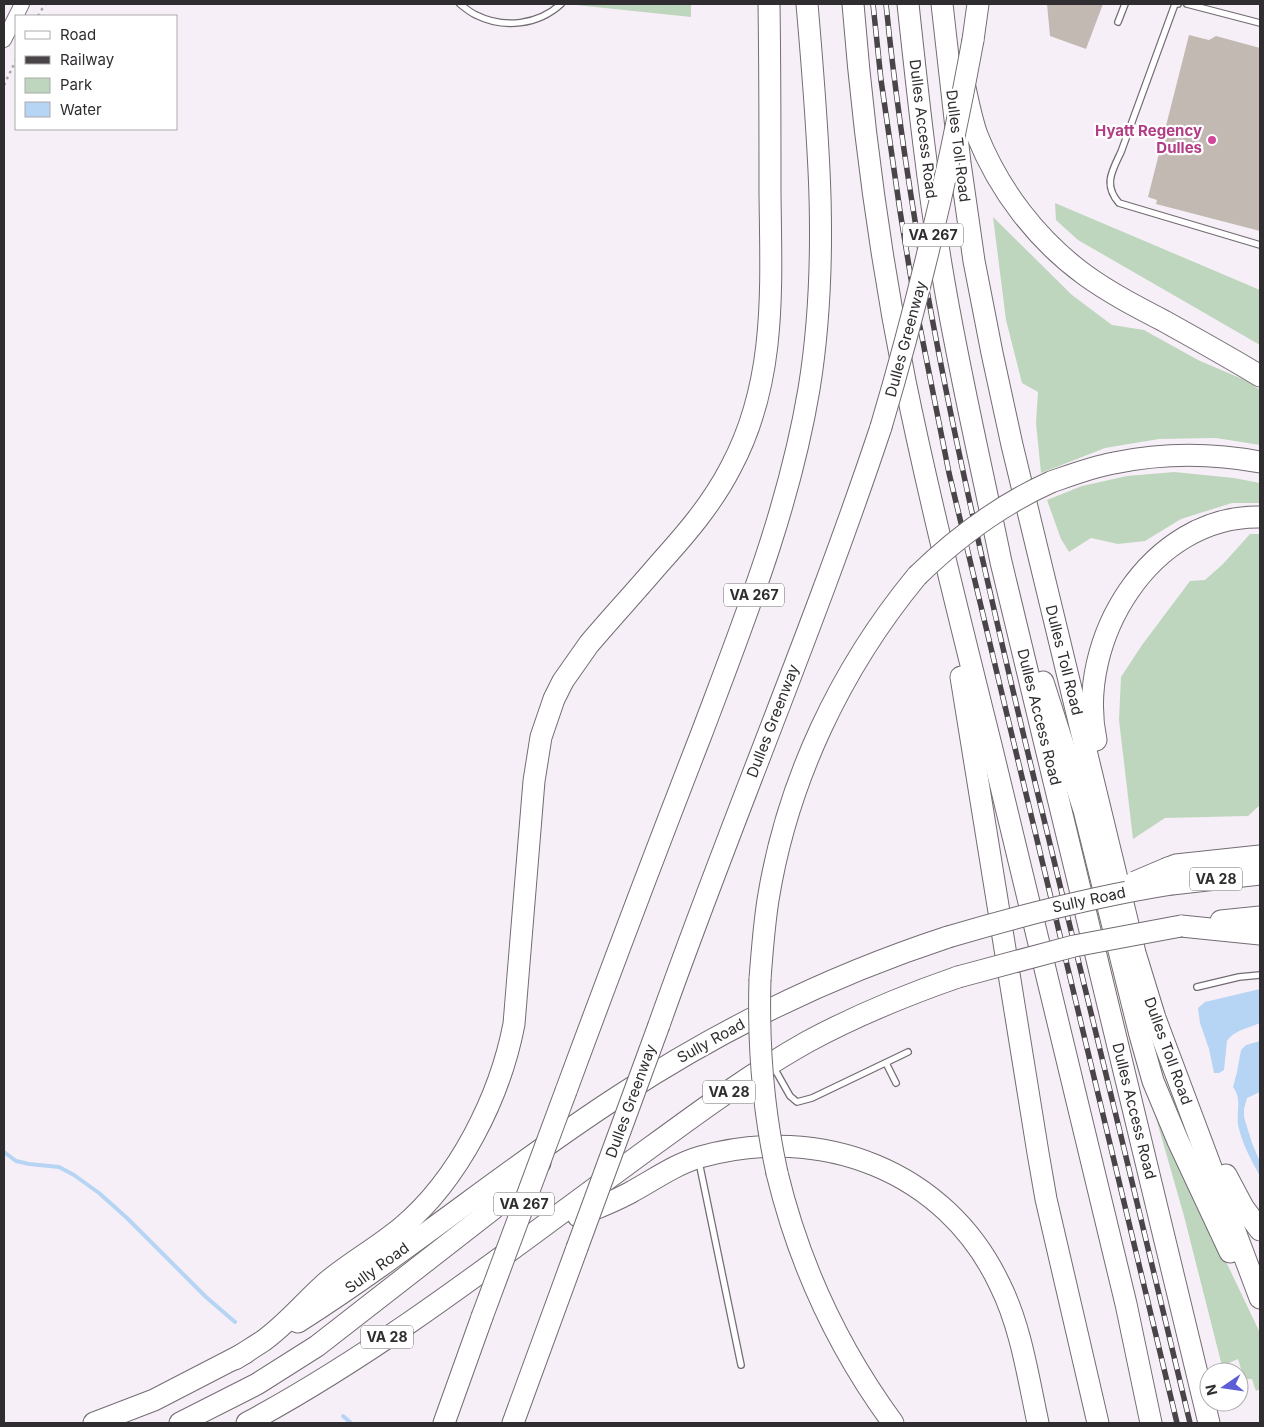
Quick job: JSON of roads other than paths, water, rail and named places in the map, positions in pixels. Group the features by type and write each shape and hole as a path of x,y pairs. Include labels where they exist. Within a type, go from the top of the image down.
{"highway":[{"path":"235,1359 265,1340 329,1281 384,1241 418,1212 462,1155 475,1134 492,1098 510,1043 516,1011 534,781 541,737 547,716 563,681 580,657 695,523 719,489 742,446 751,423 762,383 766,359 771,296 769,4"},
{"name":"VA 267","path":"444,1423 614,961 755,592 777,527 795,459 814,355 818,319 821,250 820,171 808,4"},
{"path":"853,4 862,103 888,282 906,383 938,531 1126,1304 1150,1420"},
{"name":"Dulles Access Road","path":"908,4 923,142 944,282 1001,562 1207,1414"},
{"name":"Dulles Toll Road","path":"942,4 960,163 974,260 992,353 1014,455 1116,874 1145,988 1260,1298"},
{"path":"954,4 962,73 977,135 1003,185 1035,229 1072,266 1105,289 1260,376"},
{"name":"Dulles Greenway","path":"512,1423 710,886 833,565 882,426 933,238 954,144 978,4"},
{"path":"893,1423 849,1357 824,1307 799,1249 777,1173 768,1127 762,1077 760,1028 760,979 764,926 774,870 790,809 809,755 832,704 856,660 886,616 917,576 966,532 1017,498 1050,482 1112,463 1152,457 1201,455 1260,462"},
{"path":"981,466 1011,559 1038,667 1084,810 1153,1081 1195,1179 1260,1308"},
{"path":"1116,874 1109,796 1095,738 1092,711 1096,674 1109,628 1124,597 1134,583 1153,560 1174,543 1208,525 1234,519 1260,517"},
{"path":"938,531 1046,1199 1097,1420"},
{"path":"1170,876 1176,865 1260,856"},
{"name":"VA 28","path":"1170,876 1260,874"},
{"name":"Sully Road","path":"94,1423 154,1400 235,1359 323,1307 591,1114 669,1064 734,1027 842,976 910,949 1016,917 1096,898 1170,876"},
{"name":"VA 28","path":"247,1423 306,1391 340,1369 771,1063 854,1018 958,977 1074,946 1181,926 1260,917"},
{"path":"1181,926 1260,934"},
{"path":"1181,1087 1213,1142 1240,1201 1260,1230"},
{"path":"180,1423 257,1384 317,1346 493,1209 570,1132 591,1114"},
{"path":"521,1242 633,1192 666,1172 698,1158 733,1150 767,1146 801,1146 829,1150 862,1160 893,1173 934,1200 950,1213 985,1256 1001,1286 1018,1336 1038,1423"}],"street":[{"path":"4,40 15,18"}],"lane":[{"path":"460,4 475,15 493,22 512,23 529,22 547,14 561,4"},
{"path":"1118,22 1125,4"},
{"path":"1178,4 1175,4 1121,152 1111,172 1110,186 1112,196 1119,203 1260,245"},
{"path":"1187,4 1260,23"},
{"path":"1197,987 1232,978 1260,975"},
{"path":"771,1063 790,1096 797,1102 812,1098 908,1052"},
{"path":"886,1063 896,1083"},
{"path":"698,1158 741,1365"}],"water":[{"path":"1260,989 1260,1023 1230,1037 1227,1041 1224,1070 1214,1073 1209,1049 1200,1023 1198,1008 1205,1002"},
{"path":"1260,1041 1260,1092 1247,1098 1244,1117 1260,1162 1260,1176 1241,1135 1238,1123 1238,1097 1233,1087 1241,1050 1246,1045"}],"waterway":[{"path":"4,1152 16,1161 59,1167 99,1193 127,1218 206,1297 235,1322"},
{"path":"343,1416 351,1423"}],"railway":[{"path":"873,4 881,80 900,211 914,297 949,473 1177,1423"},
{"path":"886,4 897,101 911,197 946,389 966,485 1009,675 1190,1423"}],"place":[{"name":"Hyatt Regency Dulles","path":"1212,140"}]}
